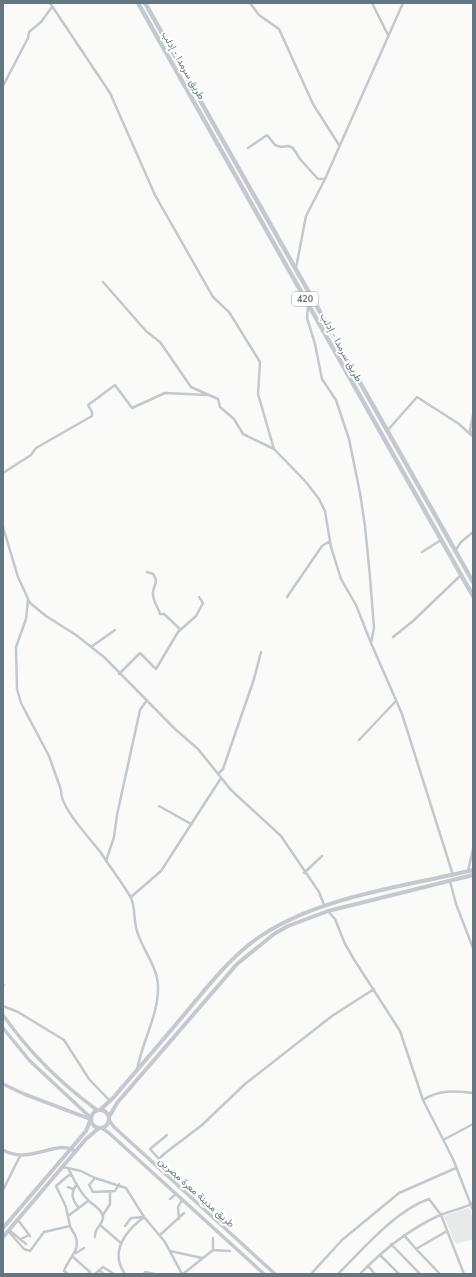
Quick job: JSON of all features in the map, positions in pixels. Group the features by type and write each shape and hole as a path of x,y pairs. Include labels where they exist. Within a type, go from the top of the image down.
{"highway":[{"name":"طريق سرمدا - إدلب","path":"138,3 346,374 473,596"},
{"name":"طريق سرمدا - إدلب","path":"146,3 473,582"},
{"path":"272,240 277,237"},
{"path":"346,374 352,370"}],"main road":[{"path":"3,1236 63,1167 86,1131 90,1119 110,1101 210,984 255,940 285,922 324,905 473,870"},
{"path":"3,1228 73,1150 100,1128 107,1125 117,1103 237,964 274,934 288,926 328,910 473,875"},
{"path":"3,1015 23,1042 44,1066 99,1110 106,1112 109,1119"},
{"path":"3,1028 30,1061 90,1119 93,1126 100,1128"},
{"path":"3,1084 24,1094 90,1119"},
{"name":"طريق مدينة معرة مصرين","path":"109,1119 114,1128 275,1274"},
{"name":"طريق مدينة معرة مصرين","path":"100,1128 109,1132 264,1274"},
{"path":"3,1150 20,1156 65,1148 73,1150"}],"street":[{"path":"50,3 110,93 155,195 213,297 229,312 246,340 254,349 260,362 258,394 274,450"},
{"path":"250,3 259,15 280,29 313,104 339,145"},
{"path":"372,3 388,35"},
{"path":"296,270 306,216 325,179 403,3"},
{"path":"3,86 30,32 41,22 52,7"},
{"path":"248,148 267,135 275,145 293,148 300,159 318,179 325,179"},
{"path":"103,282 153,337 160,342 191,387 218,399 220,406 234,419 243,434 274,450 306,482 319,498 325,511 330,541 341,579 356,605 396,701 410,738 453,875"},
{"path":"308,305 307,318 315,344 322,379 336,400 347,433 360,493 365,526 374,628 371,643"},
{"path":"3,473 31,455 36,448 92,416 92,412 88,405 114,385 132,408 165,393 208,395"},
{"path":"387,432 417,397 459,424 472,436"},
{"path":"472,436 470,430 473,416"},
{"path":"3,527 18,577 28,600 46,616 76,635 91,647 175,729 198,749 231,790 281,836 304,873 318,892 324,905"},
{"path":"455,551 461,542 473,532"},
{"path":"422,552 441,540"},
{"path":"287,597 322,546 330,541"},
{"path":"147,572 154,574 157,582 152,592 155,606 160,614 164,614 180,629"},
{"path":"393,637 413,621 461,575"},
{"path":"119,674 140,653 156,669 180,629 200,612 202,603 199,597"},
{"path":"28,600 26,619 16,647 17,689 21,703 49,756 59,784 60,796 77,824 106,861 131,897 136,931 155,972 158,984 156,1008 139,1058 137,1070"},
{"path":"91,647 116,630"},
{"path":"218,774 223,769 254,679 261,652"},
{"path":"106,861 114,837 116,815 140,710 147,700"},
{"path":"359,740 396,701"},
{"path":"131,897 161,871 220,778"},
{"path":"159,806 191,824"},
{"path":"467,872 473,849"},
{"path":"304,873 322,856"},
{"path":"450,881 456,904 473,948"},
{"path":"328,910 335,918 345,944 400,1031 423,1100 456,1168 472,1204 473,1210"},
{"path":"157,1166 159,1159 180,1140 202,1125 245,1084 332,1016 374,989"},
{"path":"3,1006 18,1012 64,1040 89,1079 110,1101"},
{"path":"423,1100 434,1094 446,1091 473,1093"},
{"path":"443,1140 473,1124"},
{"path":"159,1159 150,1149 167,1135"},
{"path":"3,1190 20,1156"},
{"path":"63,1167 81,1171 95,1178 119,1184 126,1188 144,1217 160,1235 183,1274 213,1250 230,1251"},
{"path":"311,1274 342,1240 399,1193 456,1168"},
{"path":"68,1169 88,1201 103,1215"},
{"path":"72,1177 69,1175 56,1186 65,1202 70,1226 75,1236 76,1253"},
{"path":"95,1178 89,1185 93,1192 110,1192 116,1190 119,1184"},
{"path":"77,1184 73,1189 73,1200 79,1208"},
{"path":"68,1187 73,1189"},
{"path":"95,1237 95,1232 110,1204 110,1192"},
{"path":"170,1199 176,1193"},
{"path":"179,1219 178,1207 182,1199"},
{"path":"338,1274 379,1234 416,1204 429,1199 441,1215 464,1274"},
{"path":"68,1216 88,1201"},
{"path":"360,1274 391,1244 413,1228 441,1215 472,1204"},
{"path":"160,1235 184,1213"},
{"path":"125,1226 132,1218 144,1217"},
{"path":"125,1274 121,1268 119,1258 121,1243 132,1227 144,1217"},
{"path":"17,1220 30,1236 21,1239"},
{"path":"100,1225 121,1243"},
{"path":"8,1230 24,1249 30,1251 44,1232 70,1226"},
{"path":"8,1230 26,1244"},
{"path":"416,1248 447,1232"},
{"path":"404,1236 440,1274"},
{"path":"213,1238 213,1250"},
{"path":"391,1244 420,1274"},
{"path":"68,1274 64,1271 76,1253 84,1248"},
{"path":"170,1251 203,1258"},
{"path":"380,1255 399,1274"},
{"path":"73,1257 90,1272 88,1274"},
{"path":"368,1266 375,1274"},
{"path":"95,1274 104,1267 114,1274"},
{"path":"99,1270 104,1274"},
{"path":"144,1274 145,1272 155,1274"}],"shaded area":[{"path":"468,1208 471,1211 473,1221 473,1239 457,1244 454,1241 444,1216"}]}
